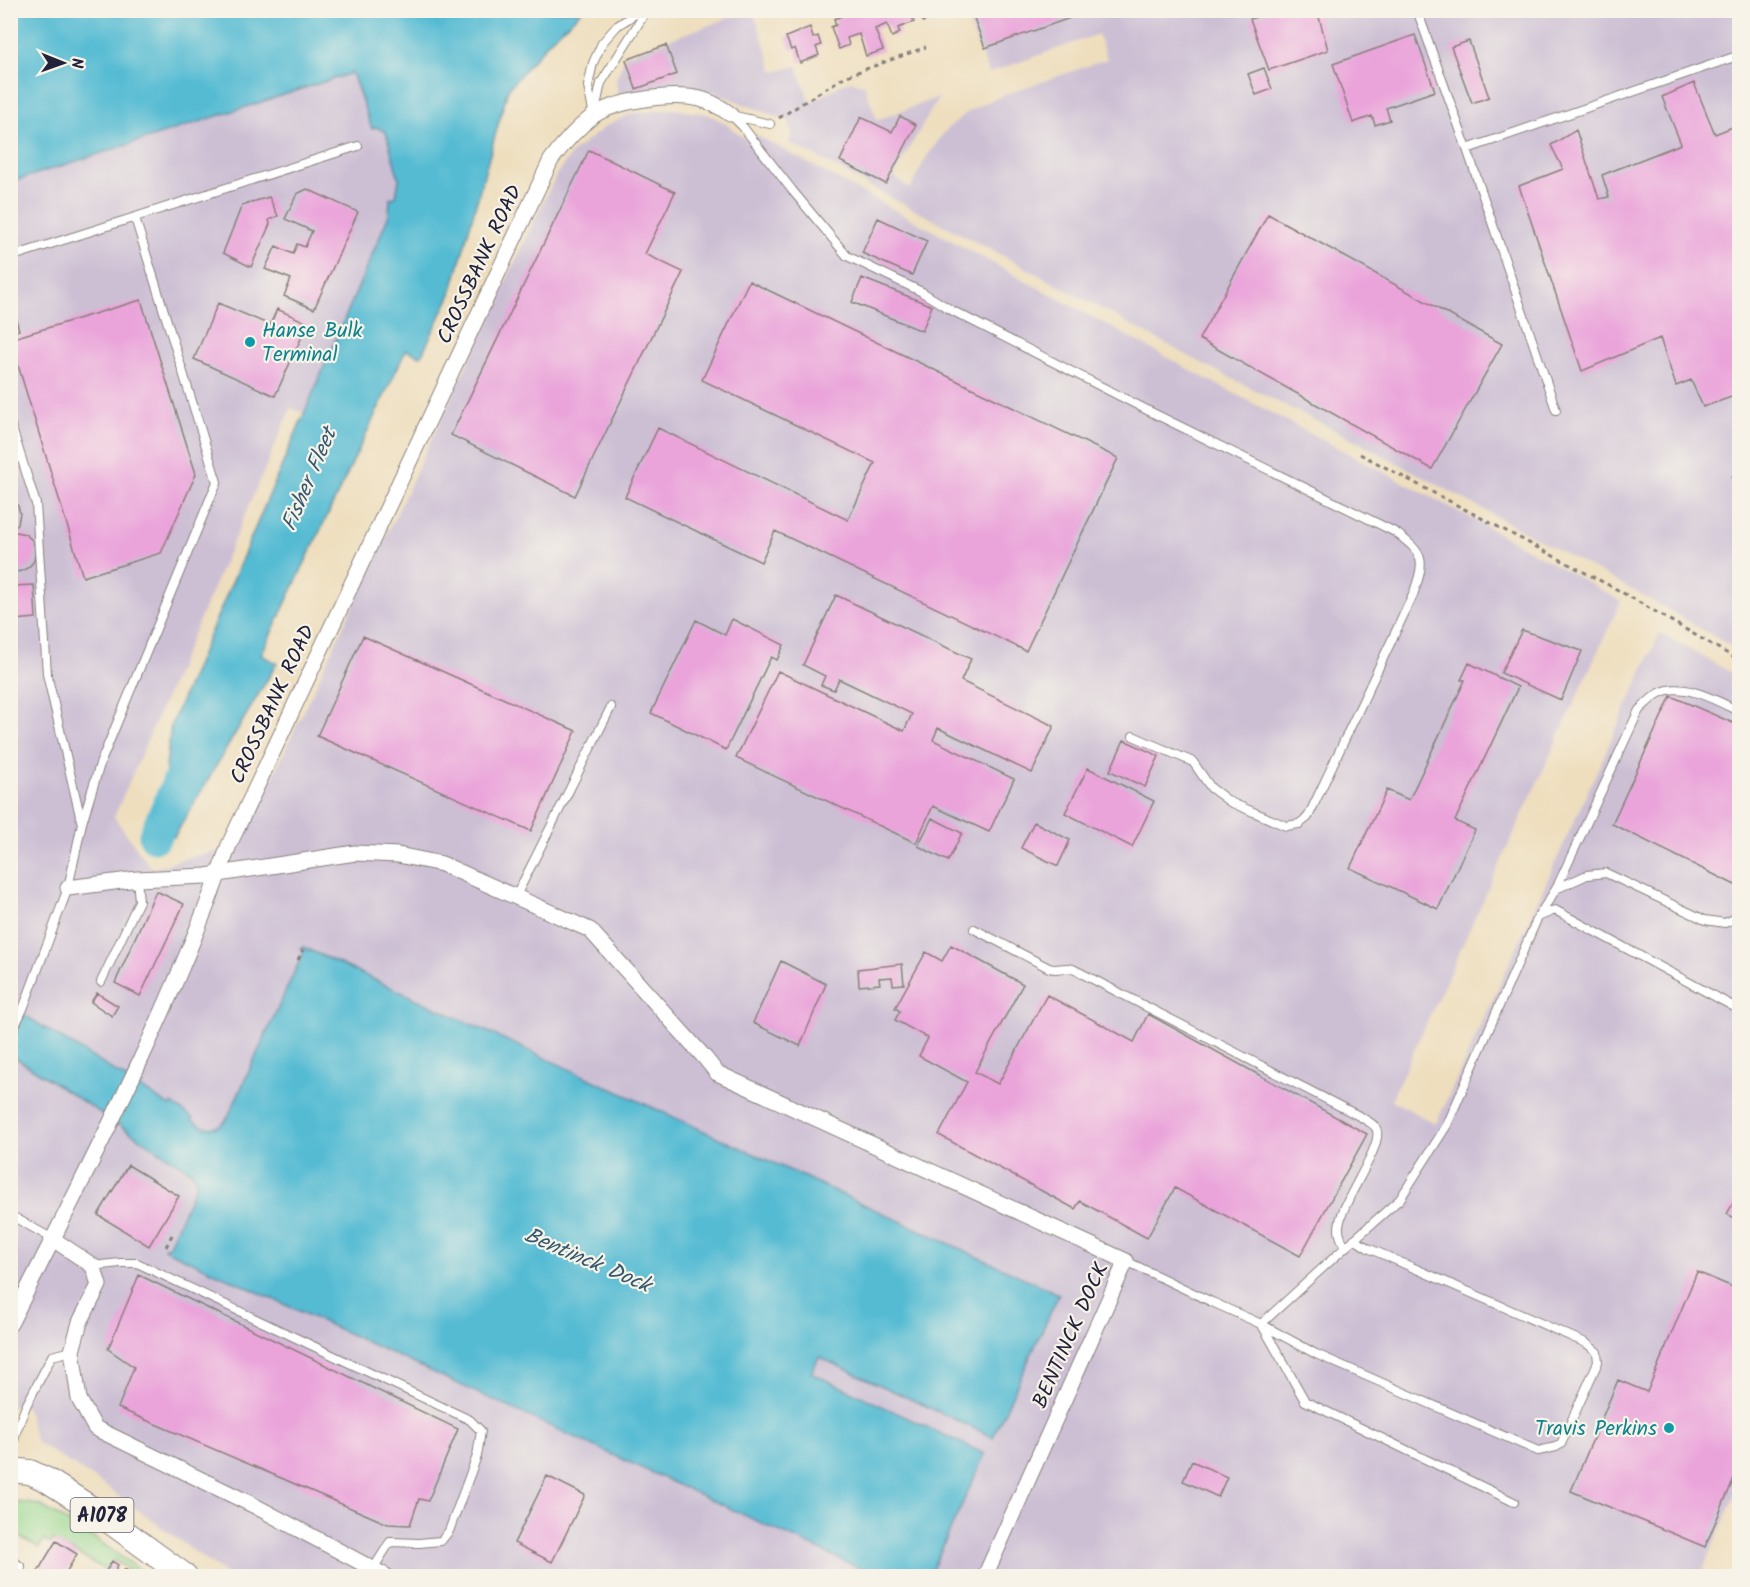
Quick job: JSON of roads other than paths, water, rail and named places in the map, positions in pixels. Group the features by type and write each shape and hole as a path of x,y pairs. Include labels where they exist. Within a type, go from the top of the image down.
{"main road":[{"name":"A1078","path":"10,1470 30,1472 47,1480 97,1512 184,1576"}],"street":[{"name":"CROSSBANK ROAD","path":"10,1324 95,1157 202,923 229,845 551,160 564,143 594,116 613,107 660,98 689,97 717,104 730,114"},
{"name":"BENTINCK DOCK","path":"68,888 137,879 219,874 355,853 398,855 442,864 590,930 717,1073 1126,1261 985,1576"},
{"path":"53,1239 93,1266 99,1285 80,1322 72,1351 79,1399 95,1428 253,1505 380,1573"}],"lane":[{"path":"594,116 588,86 593,63 602,43 617,26 641,10"},
{"path":"594,116 602,84 647,10"},
{"path":"1417,10 1556,410"},
{"path":"1467,149 1740,55"},
{"path":"730,114 770,124"},
{"path":"730,114 848,256 922,292 951,310 1153,413 1395,532 1413,546 1420,557 1421,571 1413,595 1308,816 1299,824 1286,826 1230,802 1211,788 1193,762 1133,736"},
{"path":"10,257 358,146"},
{"path":"10,1036 23,1009 68,888 82,823 100,764 218,482 135,218"},
{"path":"10,422 36,504 47,674 82,823"},
{"path":"1261,1324 1400,1199 1447,1125 1538,917 1556,889 1639,710 1659,693 1679,689 1712,698 1740,712"},
{"path":"515,897 611,707"},
{"path":"1556,889 1587,875 1606,873 1705,920 1725,923 1740,916"},
{"path":"101,982 139,901 137,879"},
{"path":"1538,917 1555,910 1740,1010"},
{"path":"974,929 1053,970 1068,967 1079,972 1375,1126 1377,1133 1375,1146 1342,1213 1339,1227 1345,1247"},
{"path":"10,1215 53,1239"},
{"path":"1126,1261 1261,1324 1316,1354 1538,1451 1561,1444 1598,1362 1597,1352 1586,1344 1368,1248 1354,1239"},
{"path":"93,1266 137,1263 470,1420 481,1431 477,1456 449,1531 441,1541 390,1542 380,1573"},
{"path":"1261,1324 1305,1401 1514,1502"},
{"path":"10,1461 16,1432 26,1406 52,1356 72,1351"},
{"path":"11,1559 21,1567 19,1576"}],"water":[{"path":"11,10 582,11 550,40 508,89 451,294 421,356 406,350 261,655 277,663 174,837 162,839 171,725 389,215 390,198 396,197 399,179 386,132 376,127 372,129 352,73 11,182"},
{"name":"Bentinck Dock","path":"303,947 1059,1294 993,1437 819,1357 811,1373 985,1454 929,1576 877,1576 166,1250 164,1247 168,1247 195,1187 196,1181 192,1172 11,1055 10,1006 170,1106 172,1104 193,1118 192,1120 196,1123 205,1127 219,1126 227,1119 304,951 301,949"}],"waterway":[{"name":"Fisher Fleet","path":"155,836 182,774"}],"place":[{"name":"Hanse Bulk Terminal","path":"250,342"},
{"name":"Travis Perkins","path":"1669,1428"}]}
